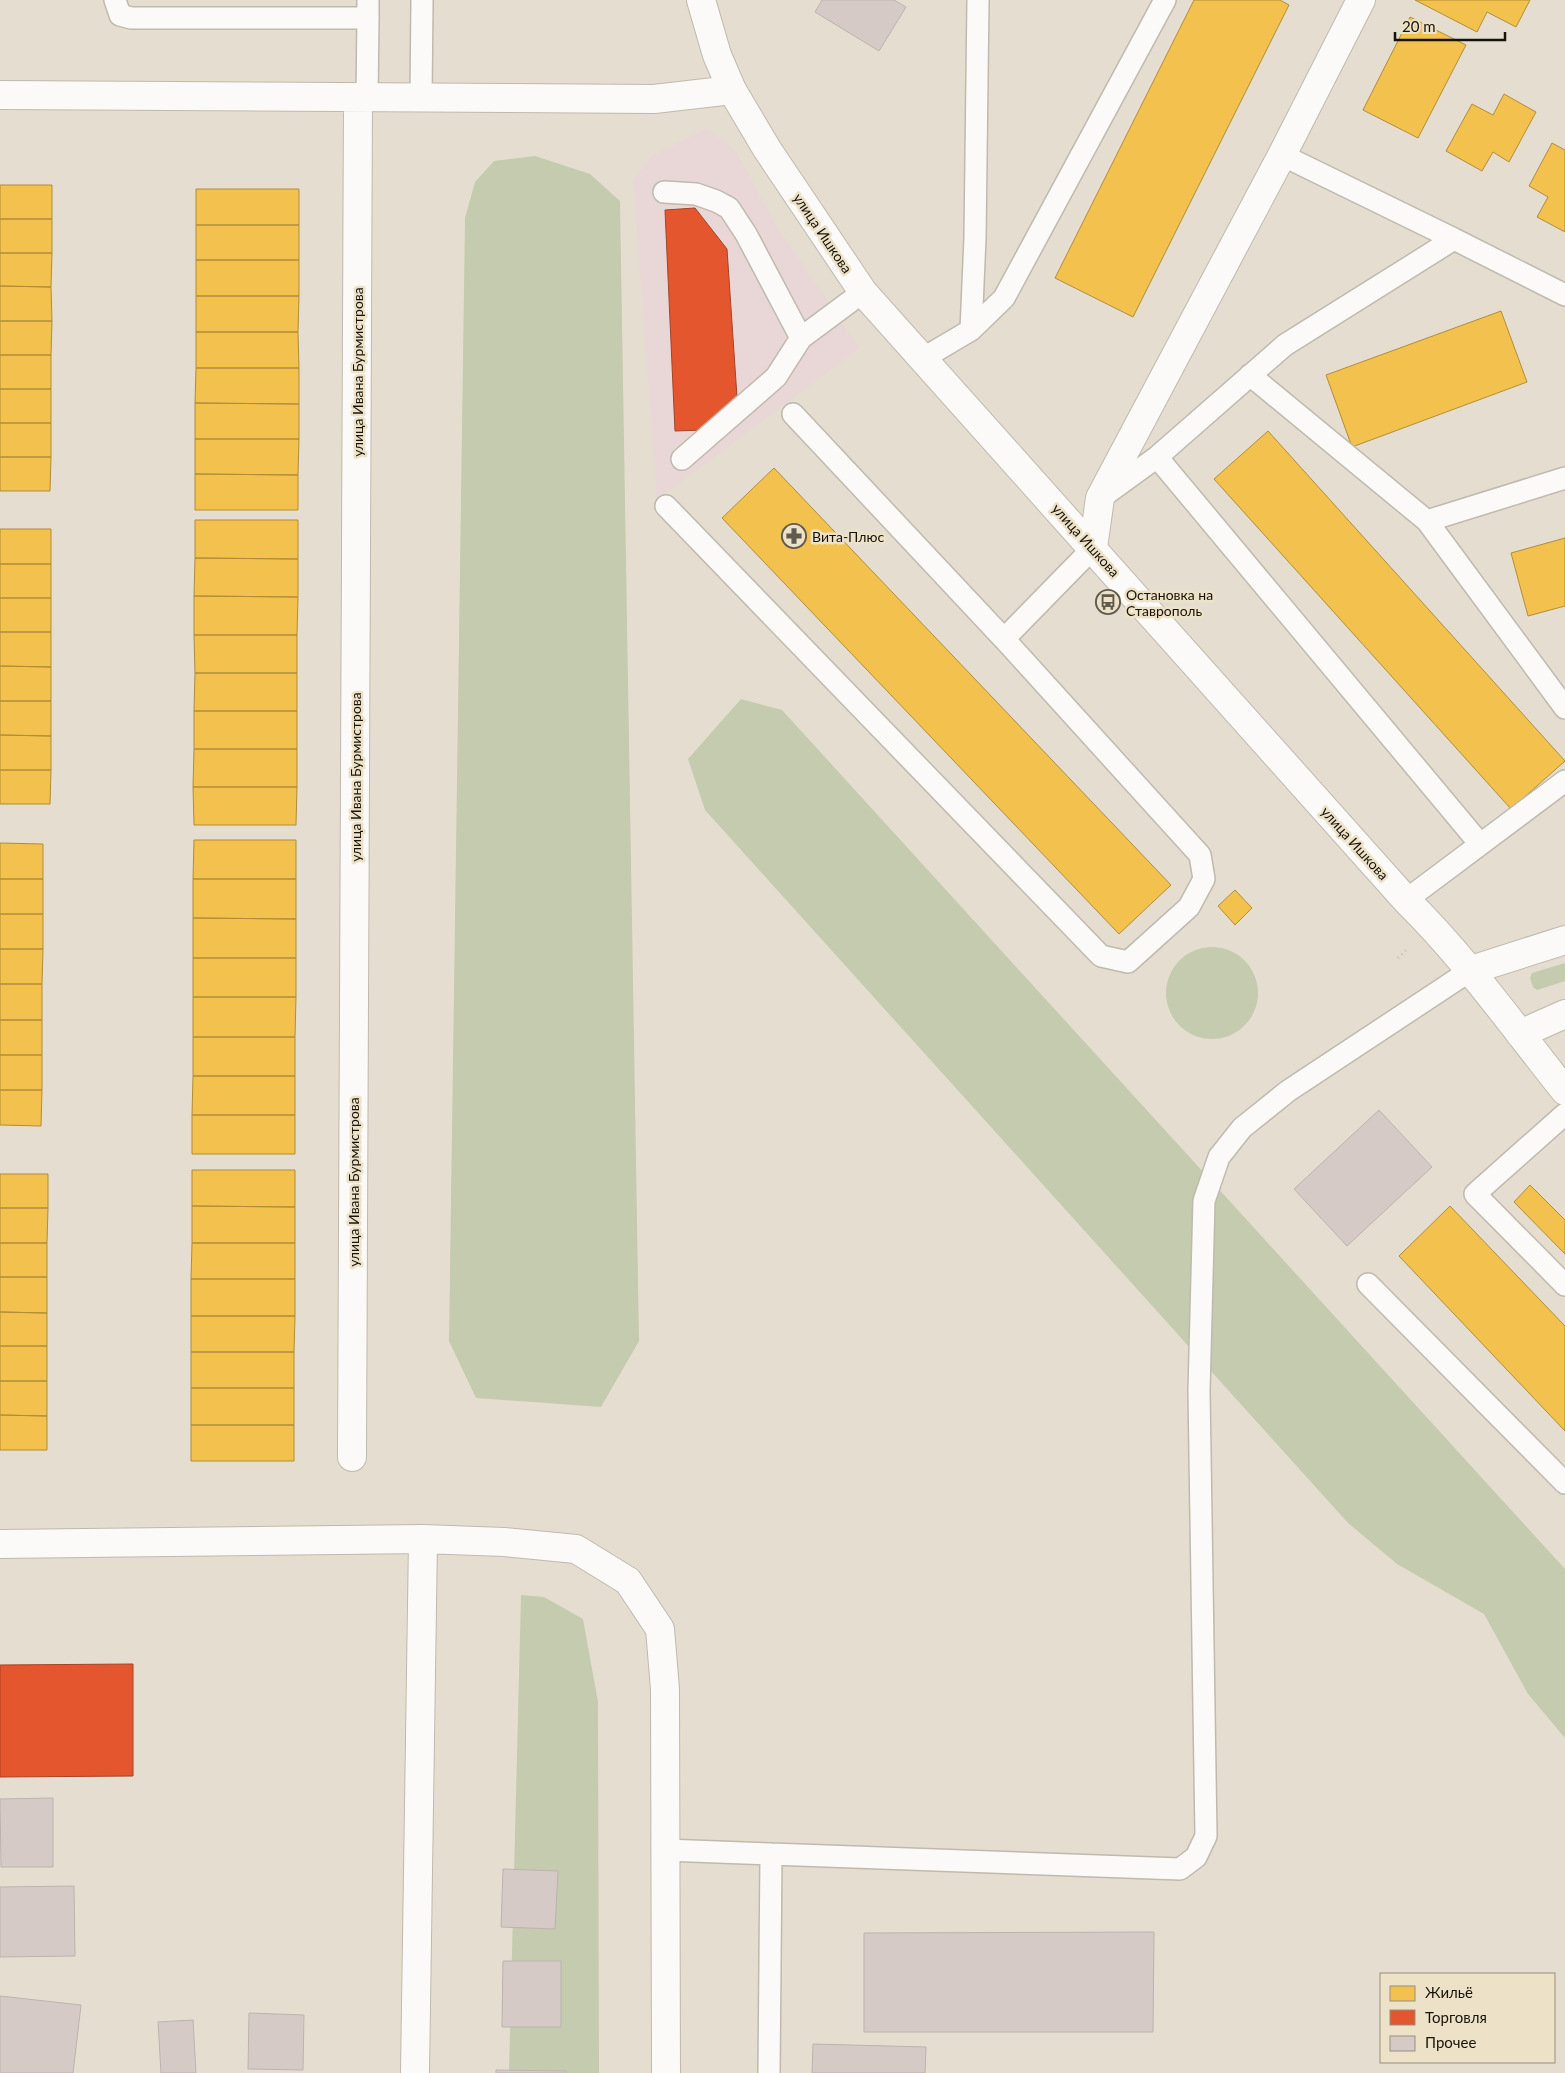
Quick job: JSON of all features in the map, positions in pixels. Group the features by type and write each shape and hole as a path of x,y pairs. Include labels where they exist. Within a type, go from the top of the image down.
{"street":[{"name":"улица Ишкова","path":"701,0 717,55 732,90 767,149 863,292 1406,900 1471,970 1565,1090"},
{"path":"1093,548 1100,498 1282,155 1361,0"},
{"path":"0,95 654,99 732,90"},
{"name":"улица Ивана Бурмистрова","path":"352,1457 363,98"},
{"path":"1471,970 1565,940"},
{"path":"1520,1034 1565,1014"},
{"path":"415,2073 423,1539"},
{"path":"0,1544 423,1539 504,1542 576,1549 628,1581 660,1629 665,1688 666,2073"}],"lane":[{"path":"115,0 120,15 131,18 368,9 363,98"},
{"path":"421,98 422,0"},
{"path":"971,330 975,238 978,0"},
{"path":"922,359 971,330 1004,298 1165,0"},
{"path":"1282,155 1565,295"},
{"path":"664,192 696,194 729,208 746,234 801,338"},
{"path":"1100,498 1157,458 1285,344 1454,239"},
{"path":"682,459 776,377 801,338 863,292"},
{"path":"1250,375 1427,521 1565,708"},
{"path":"666,506 1101,956 1128,962 1189,906 1204,879 1200,855 1004,639 793,414"},
{"path":"1157,458 1480,844"},
{"path":"1427,521 1565,478"},
{"path":"1004,639 1093,548"},
{"path":"1406,900 1565,781"},
{"path":"665,1850 1180,1869 1196,1857 1206,1836 1199,1391 1204,1201 1219,1157 1242,1128 1288,1092 1471,970"},
{"path":"1565,1114 1475,1194 1565,1285"},
{"path":"1368,1284 1565,1483"},
{"path":"769,2073 771,1854"}],"shaded area":[{"path":"707,128 735,150 778,228 860,348 657,500 633,181 650,157"}],"green space":[{"path":"535,156 590,174 620,201 639,1341 601,1407 476,1398 449,1341 465,218 475,182 494,161"},
{"path":"741,699 782,710 1565,1569 1565,1738 1528,1694 1484,1614 1397,1564 1348,1523 705,810 688,759"},
{"path":"1212,947 1230,951 1244,961 1254,975 1258,993 1254,1011 1244,1025 1230,1035 1212,1039 1194,1035 1180,1025 1170,1011 1166,993 1170,975 1180,961 1194,951"},
{"path":"1565,963 1565,981 1537,990 1533,987 1530,978 1532,973"},
{"path":"521,1595 544,1597 583,1619 598,1702 599,2073 509,2073"}],"building: Жильё":[{"path":"1194,0 1280,0 1289,5 1133,317 1055,278"},
{"path":"1415,0 1530,0 1516,27 1487,12 1477,32"},
{"path":"1410,17 1466,45 1418,138 1363,110"},
{"path":"1504,94 1536,112 1509,162 1493,152 1482,171 1446,151 1472,104 1493,115"},
{"path":"1552,143 1565,150 1565,232 1537,217 1548,197 1529,186"},
{"path":"0,185 52,185 52,219 0,219"},
{"path":"196,189 299,189 299,225 196,225"},
{"path":"0,219 52,219 52,253 0,253"},
{"path":"196,225 299,225 299,260 196,260"},
{"path":"0,253 52,253 51,287 0,286"},
{"path":"196,260 299,260 299,296 196,296"},
{"path":"0,286 51,287 52,321 0,321"},
{"path":"196,296 299,296 298,332 196,332"},
{"path":"1501,311 1527,382 1352,447 1326,375"},
{"path":"0,321 52,321 51,355 0,355"},
{"path":"196,332 298,332 299,368 196,368"},
{"path":"0,355 51,355 51,389 0,389"},
{"path":"196,368 299,368 299,404 195,403"},
{"path":"0,389 51,389 51,423 0,423"},
{"path":"195,403 299,404 299,439 195,439"},
{"path":"0,423 51,423 51,457 0,457"},
{"path":"1268,431 1565,761 1511,809 1214,479"},
{"path":"195,439 299,439 298,475 195,474"},
{"path":"0,457 51,457 50,491 0,491"},
{"path":"774,468 1171,885 1119,934 722,518"},
{"path":"195,474 298,475 298,510 195,510"},
{"path":"195,520 298,520 298,559 195,558"},
{"path":"0,529 51,529 51,564 0,564"},
{"path":"1565,538 1565,606 1528,616 1511,553"},
{"path":"195,558 298,559 298,597 194,596"},
{"path":"0,564 51,564 51,598 0,598"},
{"path":"194,596 298,597 297,635 194,635"},
{"path":"0,598 51,598 51,632 0,632"},
{"path":"0,632 51,632 51,667 0,666"},
{"path":"194,635 297,635 297,673 195,673"},
{"path":"0,666 51,667 51,701 0,701"},
{"path":"195,673 297,673 297,711 194,711"},
{"path":"0,701 51,701 51,736 0,735"},
{"path":"194,711 297,711 297,749 194,749"},
{"path":"0,735 51,736 51,770 0,770"},
{"path":"194,749 297,749 297,787 193,787"},
{"path":"0,770 51,770 50,804 0,804"},
{"path":"193,787 297,787 296,825 194,825"},
{"path":"194,840 296,840 296,879 193,879"},
{"path":"0,843 43,844 43,879 0,879"},
{"path":"0,879 43,879 43,914 0,914"},
{"path":"193,879 296,879 296,919 193,918"},
{"path":"1235,890 1252,908 1235,925 1218,906"},
{"path":"0,914 43,914 43,949 0,949"},
{"path":"193,918 296,919 296,958 193,958"},
{"path":"0,949 43,949 42,984 0,984"},
{"path":"193,958 296,958 296,997 193,997"},
{"path":"0,984 42,984 42,1020 0,1020"},
{"path":"193,997 296,997 295,1037 193,1037"},
{"path":"0,1020 42,1020 42,1055 0,1055"},
{"path":"193,1037 295,1037 295,1076 193,1076"},
{"path":"0,1055 42,1055 42,1090 0,1090"},
{"path":"193,1076 295,1076 295,1115 192,1115"},
{"path":"0,1090 42,1090 41,1126 0,1125"},
{"path":"192,1115 295,1115 295,1154 192,1154"},
{"path":"192,1170 295,1170 295,1207 192,1206"},
{"path":"0,1174 48,1174 48,1208 0,1208"},
{"path":"1530,1185 1565,1220 1565,1254 1514,1202"},
{"path":"192,1206 295,1207 295,1243 192,1243"},
{"path":"1450,1206 1565,1326 1565,1431 1399,1256"},
{"path":"0,1208 48,1208 47,1243 0,1243"},
{"path":"0,1243 47,1243 47,1277 0,1277"},
{"path":"192,1243 295,1243 295,1279 191,1279"},
{"path":"0,1277 47,1277 47,1313 0,1312"},
{"path":"191,1279 295,1279 295,1316 191,1316"},
{"path":"0,1312 47,1313 47,1346 0,1346"},
{"path":"191,1316 295,1316 294,1352 191,1352"},
{"path":"0,1346 47,1346 47,1381 0,1381"},
{"path":"191,1352 294,1352 294,1388 191,1388"},
{"path":"0,1381 47,1381 47,1416 0,1415"},
{"path":"191,1388 294,1388 294,1425 191,1425"},
{"path":"0,1415 47,1416 47,1450 0,1450"},
{"path":"191,1425 294,1425 294,1461 191,1461"}],"building: Торговля":[{"path":"695,208 727,249 737,397 705,430 675,431 665,210"},
{"path":"133,1664 133,1776 0,1777 0,1665"}],"building: Прочее":[{"path":"822,0 894,0 906,7 879,51 815,12"},
{"path":"1379,1110 1432,1167 1347,1246 1294,1189"},
{"path":"53,1798 53,1867 1,1867 0,1799"},
{"path":"503,1869 558,1871 555,1929 501,1927"},
{"path":"74,1886 75,1956 0,1957 0,1887"},
{"path":"1154,1932 1153,2032 864,2032 864,1933"},
{"path":"503,1961 561,1961 561,2027 502,2027"},
{"path":"0,1996 81,2005 73,2073 0,2073"},
{"path":"249,2013 304,2015 303,2070 248,2069"},
{"path":"193,2020 196,2073 161,2073 158,2022"},
{"path":"813,2044 926,2047 925,2073 812,2073"},
{"path":"496,2070 566,2071 566,2073 496,2073"}],"place":[{"name":"Вита-Плюс","path":"794,536"},
{"name":"Остановка на Ставрополь","path":"1108,602"}]}
